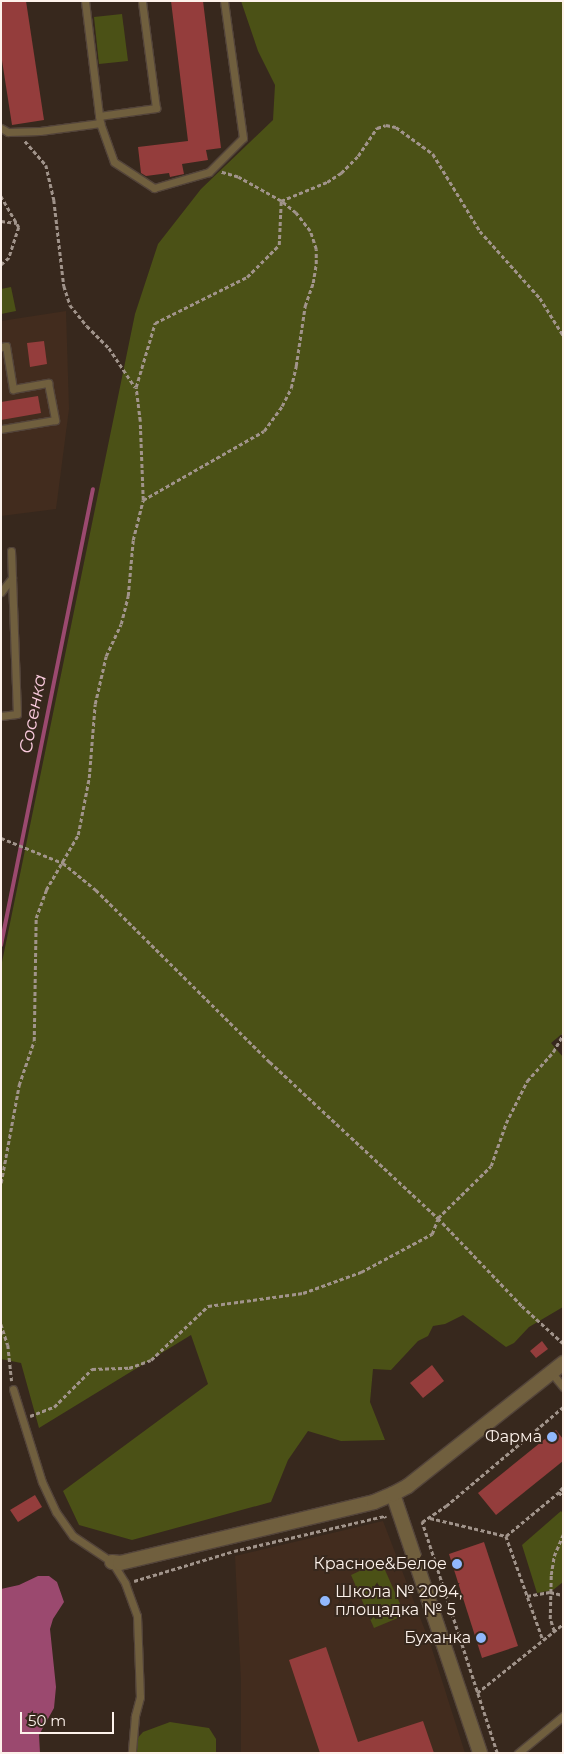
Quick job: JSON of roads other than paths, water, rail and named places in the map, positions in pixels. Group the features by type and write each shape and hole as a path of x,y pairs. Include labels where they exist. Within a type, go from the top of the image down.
{"street":[{"path":"112,1562 120,1563 346,1508 393,1494 408,1486 563,1363"},
{"path":"393,1494 480,1753"}],"lane":[{"path":"85,1 100,119 114,162 154,188 209,172 243,138 224,1"},
{"path":"5,130 40,131 156,108 142,1"},
{"path":"1,347 6,346 13,389 48,383 55,420 1,429"},
{"path":"1,716 17,714 11,551"},
{"path":"1,592 12,578"},
{"path":"551,1372 563,1388"},
{"path":"13,1389 42,1482 56,1512 73,1536 112,1562 125,1583 137,1616 140,1697 135,1716 132,1753"},
{"path":"518,1753 563,1716"}],"waterway":[{"name":"Сосенка","path":"1,945 93,489"}],"place":[{"name":"Фарма","path":"552,1437"},
{"name":"Красное&Белое","path":"457,1564"},
{"name":"Школа № 2094, площадка № 5","path":"325,1601"},
{"name":"Буханка","path":"481,1638"}]}
